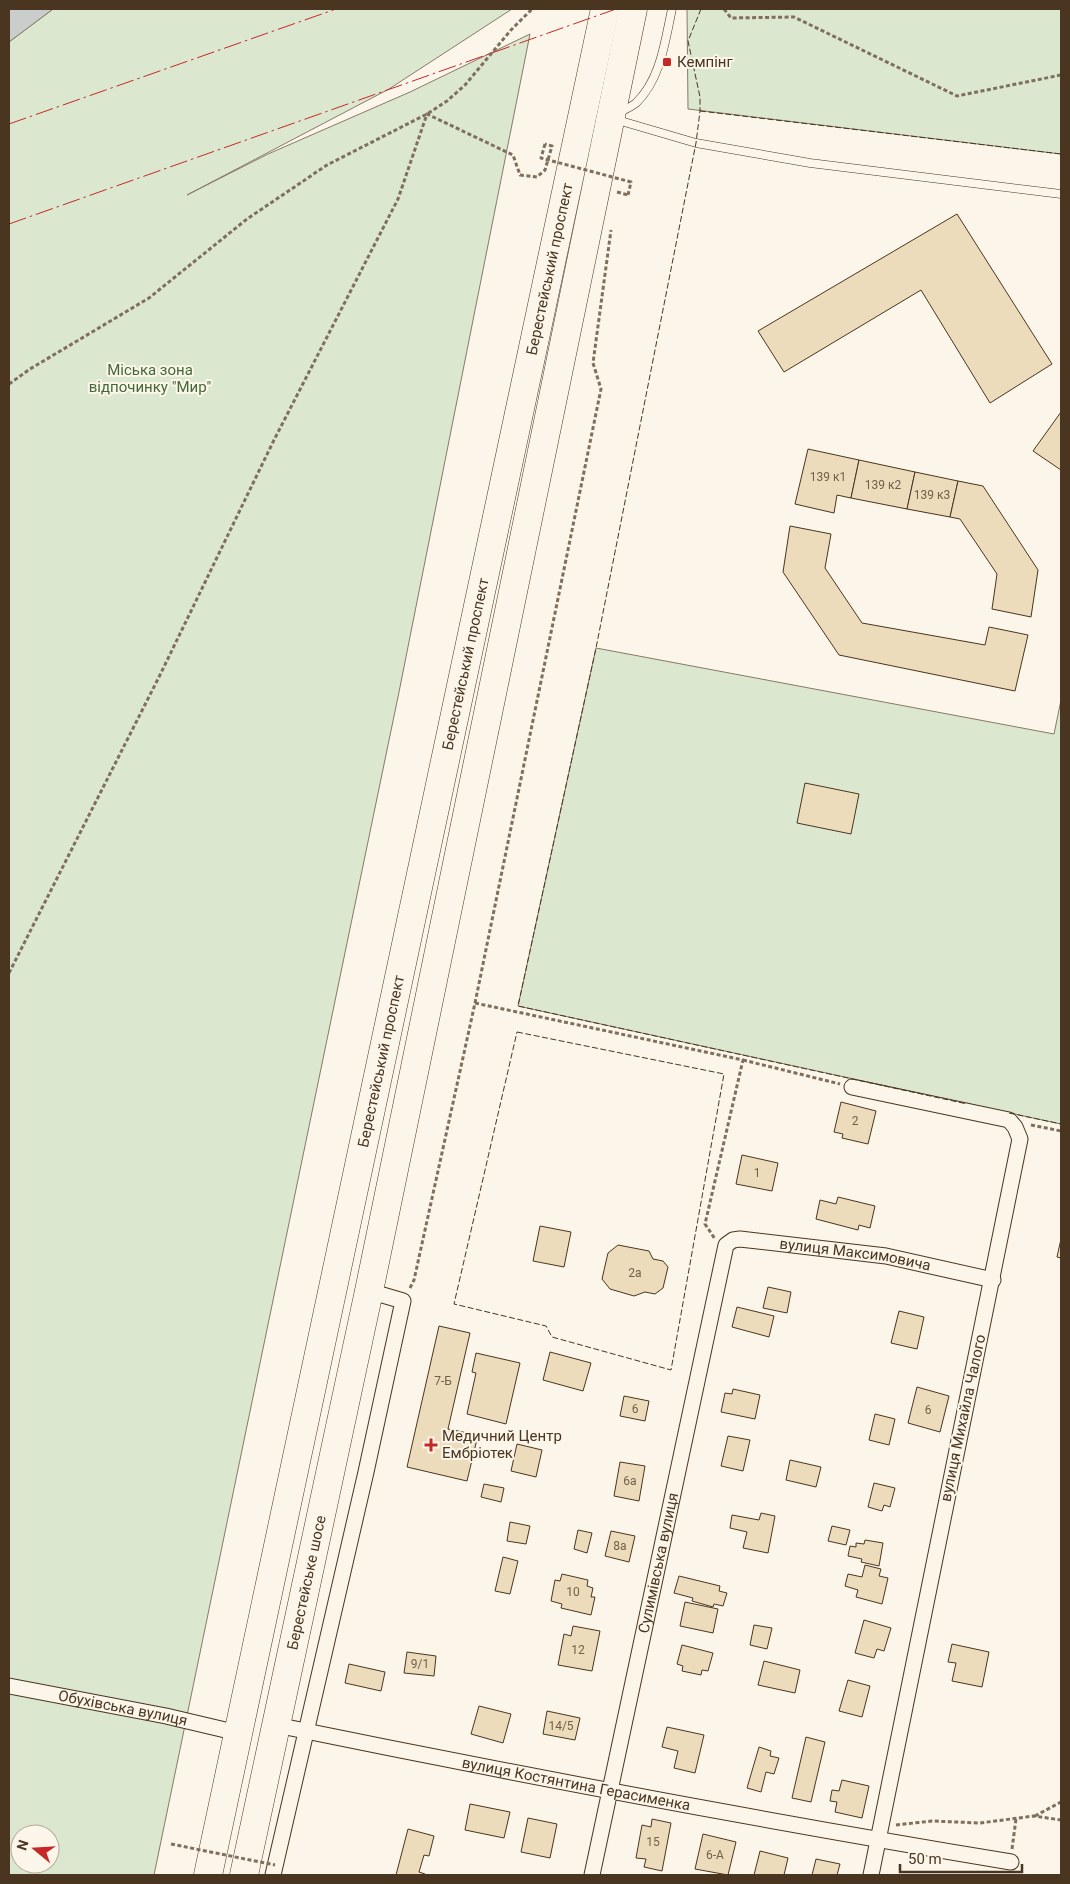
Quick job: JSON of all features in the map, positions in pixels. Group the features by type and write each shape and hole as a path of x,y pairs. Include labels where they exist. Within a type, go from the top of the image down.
{"highway":[{"name":"Берестейський проспект","path":"238,1733 605,9"},
{"name":"Берестейський проспект","path":"369,1291 633,9"},
{"name":"Берестейське шосе","path":"244,1875 369,1291"},
{"path":"208,1875 238,1733"}],"street":[{"path":"852,1087 1008,1120"},
{"name":"вулиця Михайла Чалого","path":"871,1875 948,1487 993,1280 1020,1138 1015,1127 1008,1120"},
{"name":"вулиця Максимовича","path":"723,1252 728,1242 740,1239 886,1256 993,1280"},
{"name":"Сулимівська вулиця","path":"592,1875 723,1252"},
{"path":"274,1870 366,1472 402,1301 369,1291"},
{"name":"Обухівська вулиця","path":"9,1686 166,1716 238,1733"},
{"name":"вулиця Костянтина Герасименка","path":"276,1725 611,1790 879,1833 1011,1862"}],"lane":[{"path":"610,117 635,104 651,82 661,59 672,9"},
{"path":"610,117 696,143 810,163 1061,194"}],"path":[{"path":"9,384 30,369 149,298 247,219 327,165 427,114 447,101 465,84 511,30 532,9"},
{"path":"724,9 730,18 794,17 957,96 1061,75"},
{"path":"427,114 512,155 520,175 536,177 545,170 552,146 545,144 541,158 631,182 628,195 617,192 616,201"},
{"path":"9,972 159,677 274,440 398,199 427,114"},
{"path":"402,1301 414,1280 476,1003 601,388 593,363 613,220"},
{"path":"476,1003 743,1060 852,1087"},
{"path":"723,1252 705,1224 743,1060"},
{"path":"1008,1120 1061,1132"},
{"path":"1034,1816 1061,1802"},
{"path":"879,1833 932,1821 980,1823 1034,1816 1061,1820"},
{"path":"1011,1862 1016,1819"},
{"path":"171,1844 274,1870"}],"green space":[{"name":"Міська зона відпочинку \"Мир\"","path":"53,9 512,9 389,89 187,195 268,154 410,92 530,34 399,692 154,1875 9,1875 9,42"},
{"path":"687,9 1061,9 1061,154 688,109"},
{"path":"596,648 1054,734 1061,700 1061,1124 518,1006"}],"shaded area":[{"path":"9,9 53,9 9,42"}],"building":[{"path":"957,214 1052,364 990,403 921,290 784,372 758,331"},
{"path":"1061,412 1061,470 1033,451"},
{"path":"808,449 859,460 851,498 837,495 834,513 795,504"},
{"path":"859,460 915,472 907,509 851,498"},
{"path":"915,472 958,481 950,517 907,509"},
{"path":"958,481 983,486 1038,570 1031,617 992,609 997,574 960,519 950,517"},
{"path":"790,526 831,534 825,568 862,623 985,645 989,627 1028,635 1015,691 839,655 783,572"},
{"path":"805,783 859,794 851,834 797,823"},
{"path":"841,1102 876,1111 868,1144 842,1138 843,1134 834,1132"},
{"path":"742,1155 778,1163 772,1191 736,1184"},
{"path":"838,1197 875,1206 870,1228 859,1225 858,1230 816,1219 820,1200 836,1204"},
{"path":"540,1226 571,1232 564,1267 533,1261"},
{"path":"1061,1239 1061,1258 1057,1257"},
{"path":"618,1245 649,1251 653,1259 663,1261 668,1267 663,1288 655,1294 645,1292 634,1296 610,1289 602,1279 608,1253"},
{"path":"768,1287 791,1292 787,1313 763,1308"},
{"path":"737,1307 774,1316 769,1337 732,1327"},
{"path":"899,1311 924,1317 917,1349 891,1343"},
{"path":"439,1326 470,1333 448,1429 478,1435 467,1481 407,1467"},
{"path":"550,1352 591,1363 583,1391 543,1380"},
{"path":"476,1353 520,1363 506,1424 467,1414 476,1373 472,1372"},
{"path":"917,1387 949,1396 940,1432 908,1423"},
{"path":"733,1389 760,1395 755,1419 721,1412 725,1393 732,1394"},
{"path":"624,1396 649,1401 645,1421 620,1416"},
{"path":"875,1414 895,1419 889,1445 869,1440"},
{"path":"728,1436 750,1440 743,1471 721,1466"},
{"path":"517,1444 542,1450 536,1477 511,1471"},
{"path":"790,1460 821,1467 816,1487 786,1480"},
{"path":"620,1462 645,1466 639,1501 614,1496"},
{"path":"874,1483 895,1488 890,1507 884,1505 882,1511 868,1507"},
{"path":"484,1484 504,1488 501,1502 481,1497"},
{"path":"761,1513 775,1516 768,1553 743,1548 747,1532 730,1528 732,1515 759,1520"},
{"path":"510,1522 530,1526 526,1544 507,1541"},
{"path":"832,1526 850,1530 846,1545 828,1541"},
{"path":"578,1530 592,1533 587,1553 574,1549"},
{"path":"611,1531 635,1536 629,1562 605,1556"},
{"path":"865,1540 883,1543 879,1566 861,1562 862,1559 848,1556 850,1546 856,1547 856,1543 864,1544"},
{"path":"503,1557 518,1561 510,1594 495,1591"},
{"path":"865,1565 881,1569 879,1576 888,1578 882,1604 856,1597 858,1590 845,1586 848,1574 862,1577"},
{"path":"562,1574 588,1580 587,1586 593,1588 591,1597 595,1597 591,1615 561,1608 562,1604 551,1601 555,1580 560,1581"},
{"path":"679,1576 720,1586 719,1591 727,1593 723,1606 714,1604 713,1607 692,1601 693,1598 674,1593"},
{"path":"685,1602 718,1609 713,1633 680,1626"},
{"path":"864,1620 891,1628 884,1651 877,1649 874,1658 855,1653"},
{"path":"754,1625 772,1628 767,1649 750,1645"},
{"path":"573,1626 600,1631 592,1671 558,1665 564,1634 571,1636"},
{"path":"952,1644 989,1652 982,1687 952,1681 956,1663 948,1662"},
{"path":"682,1645 713,1653 708,1671 702,1670 701,1675 682,1671 683,1666 677,1664"},
{"path":"407,1652 436,1656 434,1676 404,1673"},
{"path":"764,1661 800,1670 795,1693 758,1685"},
{"path":"349,1664 385,1672 381,1691 345,1683"},
{"path":"848,1680 870,1686 862,1717 839,1711"},
{"path":"479,1706 511,1714 503,1743 471,1734"},
{"path":"547,1711 580,1718 575,1740 543,1734"},
{"path":"667,1727 704,1735 695,1773 674,1768 678,1751 662,1747"},
{"path":"806,1737 825,1742 811,1802 792,1798"},
{"path":"759,1747 771,1751 770,1756 779,1758 774,1774 766,1772 761,1792 747,1788"},
{"path":"842,1780 869,1786 862,1818 835,1812 837,1802 830,1801 832,1790 839,1791"},
{"path":"470,1804 510,1812 504,1838 465,1830"},
{"path":"528,1818 557,1824 550,1858 521,1852"},
{"path":"652,1819 671,1823 662,1871 644,1867 646,1859 636,1858 642,1825 651,1827"},
{"path":"408,1829 434,1836 429,1856 424,1855 419,1872 424,1875 396,1875"},
{"path":"703,1834 736,1842 728,1875 695,1869"},
{"path":"760,1851 788,1858 784,1875 754,1875"},
{"path":"816,1859 840,1864 837,1875 812,1875"}],"fence":[{"path":"701,9 688,41 700,97 696,143 596,648 518,1006 967,1104"},
{"path":"700,111 1061,154"},
{"path":"517,1032 724,1074 671,1370 552,1337 546,1326 454,1304 517,1032"},
{"path":"1009,1113 1061,1124"}],"power":[{"path":"9,124 336,9"},
{"path":"9,224 616,9"}],"place":[{"name":"Кемпінг","path":"667,62"},
{"name":"Медичний Центр Ембріотек","path":"431,1445"}]}
